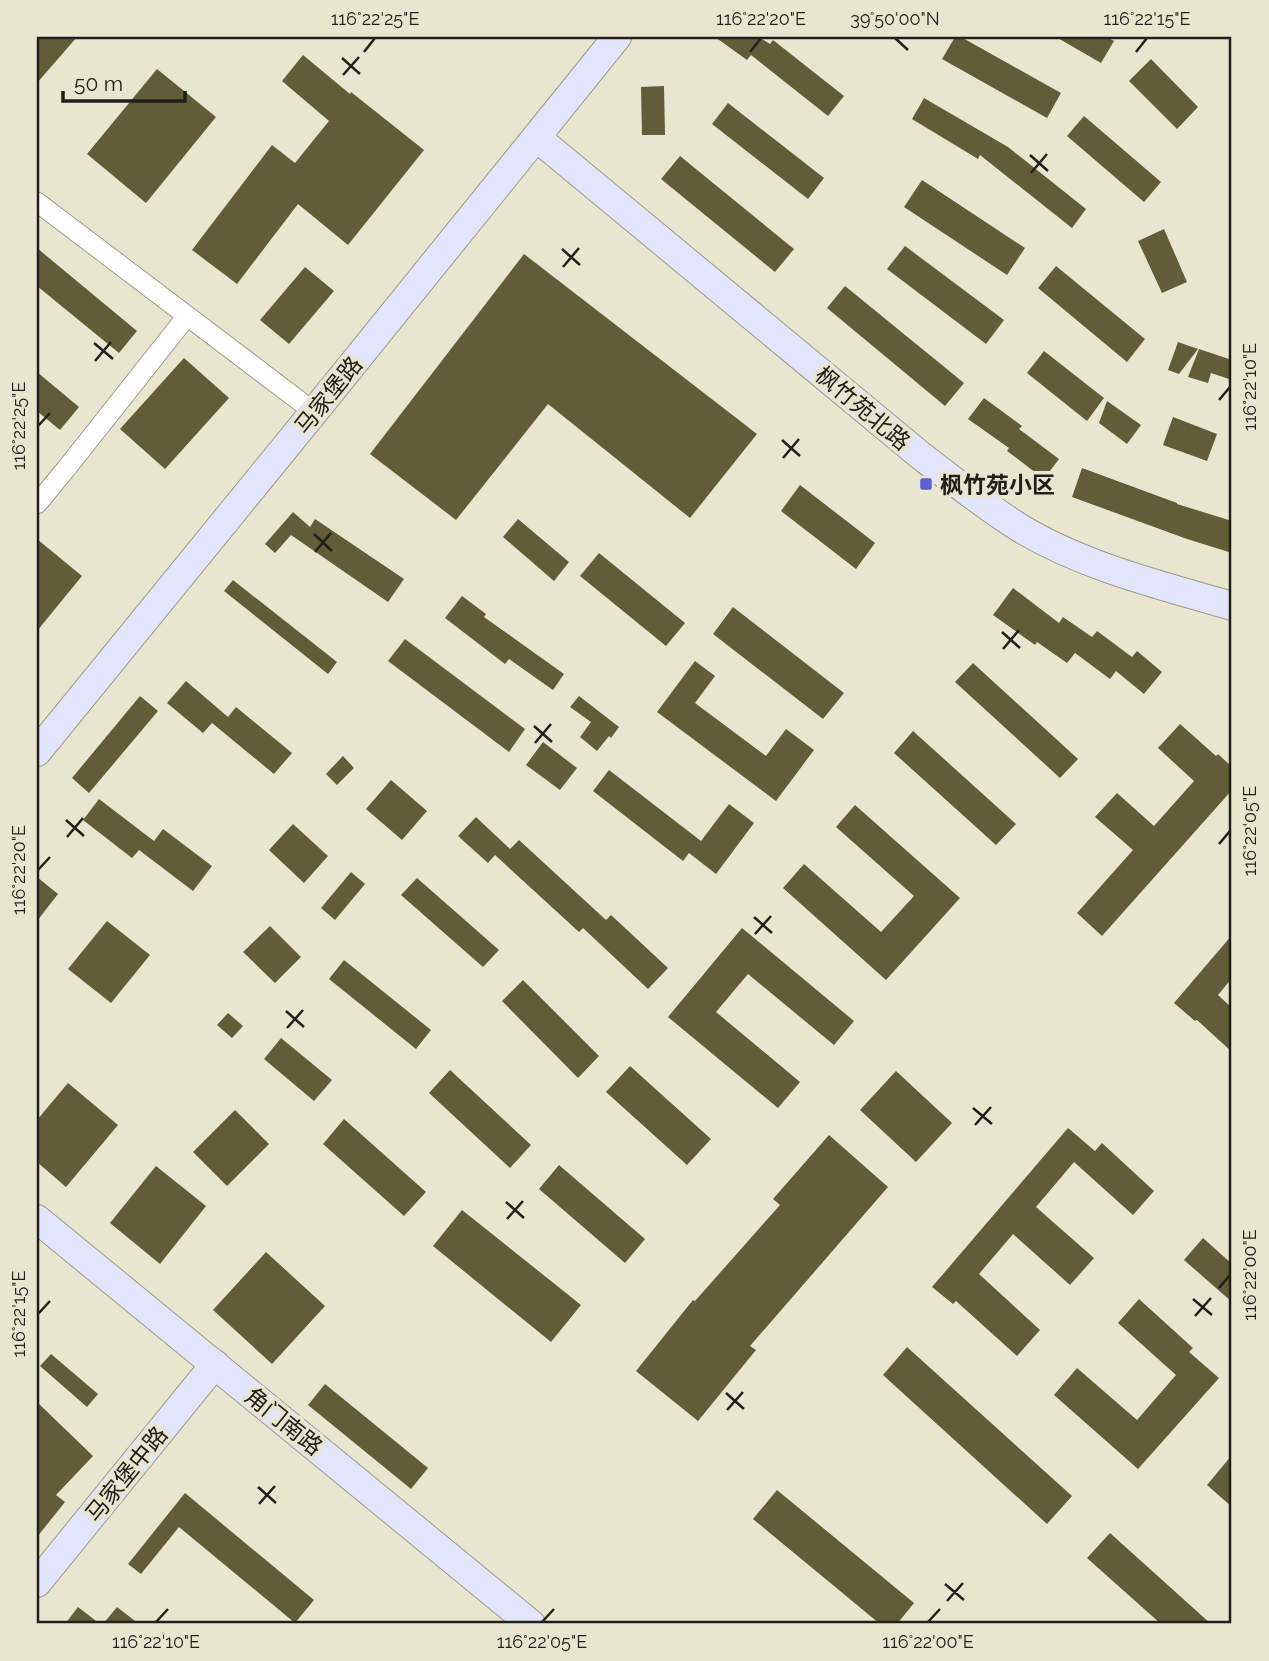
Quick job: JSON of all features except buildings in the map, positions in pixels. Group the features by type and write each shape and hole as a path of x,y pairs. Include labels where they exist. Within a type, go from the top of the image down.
{"street":[{"name":"马家堡路","path":"37,752 617,37"},
{"name":"枫竹苑北路","path":"536,137 969,493 1021,528 1072,554 1126,575 1232,606"},
{"path":"37,202 314,412"},
{"path":"37,504 187,316"},
{"name":"角门南路","path":"37,1219 531,1624"},
{"name":"马家堡中路","path":"37,1583 215,1364"}],"place":[{"name":"枫竹苑小区","path":"926,484"}]}
